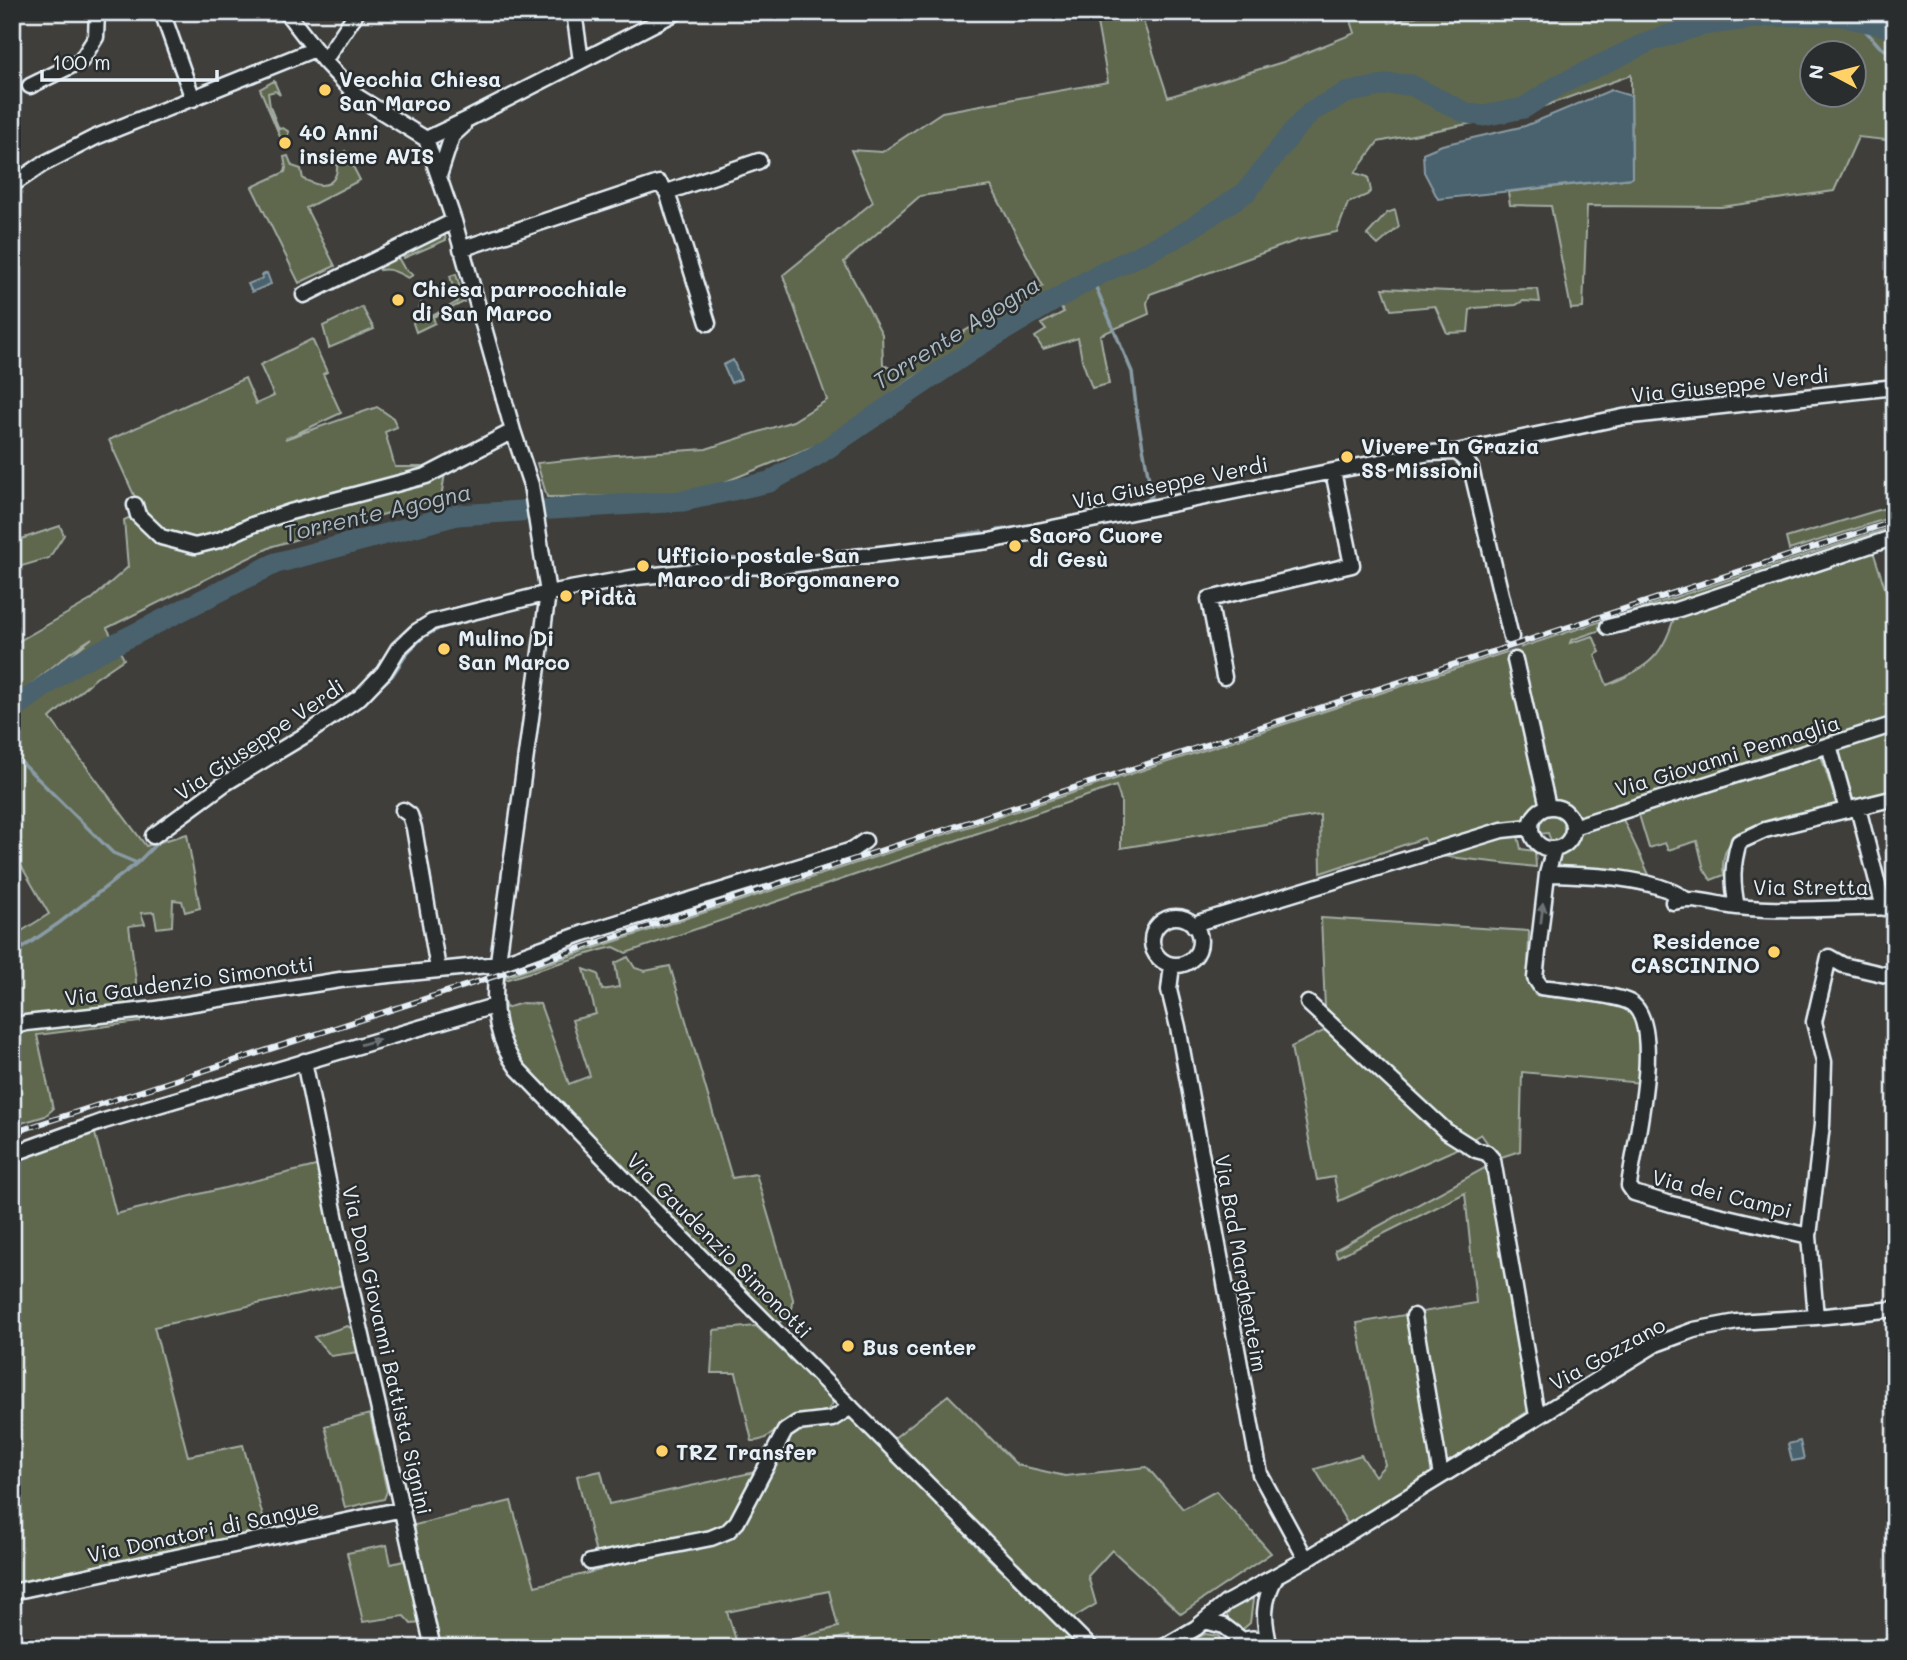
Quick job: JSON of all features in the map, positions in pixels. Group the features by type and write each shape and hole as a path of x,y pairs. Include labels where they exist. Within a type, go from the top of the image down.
{"main road":[{"path":"1241,1644 1258,1641 1271,1647"}],"street":[{"path":"30,86 80,61 96,37 97,12"},
{"path":"162,12 193,99"},
{"path":"286,12 324,61 358,97 426,139 677,12"},
{"path":"324,61 357,12"},
{"path":"574,12 581,61"},
{"path":"12,185 67,150 315,49"},
{"path":"439,177 452,136 468,120"},
{"name":"Via Gaudenzio Simonotti","path":"426,139 454,221 513,431 531,485 548,593 498,964 494,1006 501,1041 518,1069 661,1217 1091,1648"},
{"path":"667,192 759,161"},
{"path":"461,249 659,183 667,192 708,323"},
{"path":"304,295 454,221"},
{"name":"Via Giuseppe Verdi","path":"153,836 224,784 307,734 360,697 384,672 398,649 416,632 432,622 548,593 663,573 779,566 989,541 1333,471 1429,453 1456,452 1623,417 1895,387"},
{"path":"135,505 138,515 161,537 195,547 290,512 426,476 513,431"},
{"path":"1456,452 1471,468 1511,637"},
{"path":"1224,677 1209,599 1352,565 1333,471"},
{"path":"1608,627 1676,610 1895,537"},
{"path":"1516,662 1548,807"},
{"name":"Via Giovanni Pennaglia","path":"1573,827 1895,724"},
{"name":"Via Stretta","path":"1547,874 1654,883 1674,891 1679,900 1737,907 1889,908 1829,745"},
{"name":"Via Stretta","path":"1737,907 1732,883 1739,842 1765,830 1895,798"},
{"path":"1548,807 1562,809 1573,827 1566,844 1546,849 1535,841 1530,827 1536,814 1548,807"},
{"path":"403,810 410,815 414,828 438,969"},
{"path":"1194,926 1502,830 1530,827"},
{"path":"498,964 584,933 852,850 865,841"},
{"name":"Via dei Campi","path":"1554,849 1547,874 1535,978 1541,987 1630,1003 1640,1013 1645,1028 1646,1070 1641,1123 1632,1159 1629,1186 1634,1193 1809,1236"},
{"path":"1181,918 1194,926 1200,941 1198,949 1188,962 1172,965 1154,952 1152,937 1155,929 1166,919 1181,918"},
{"path":"1816,1317 1809,1236 1822,1125 1824,1062 1814,1022 1829,957 1843,965 1895,977"},
{"name":"Via Gaudenzio Simonotti","path":"12,1027 26,1023 156,1009 340,980 498,964"},
{"name":"Via Bad Marghenteim","path":"1172,965 1169,990 1260,1474 1306,1559"},
{"path":"1308,1003 1446,1131 1476,1150 1487,1153 1493,1160 1537,1416"},
{"path":"12,1154 104,1121 494,1006"},
{"name":"Via Don Giovanni Battista Signini","path":"304,1060 341,1243 433,1648"},
{"name":"Via Gozzano","path":"1162,1648 1200,1625 1226,1603 1306,1559 1656,1344 1694,1330 1737,1322 1895,1309"},
{"path":"1413,1316 1441,1476"},
{"path":"590,1562 712,1538 728,1531 737,1522 785,1431 797,1423 832,1419 852,1407"},
{"name":"Via Donatori di Sangue","path":"12,1592 402,1509"},
{"path":"1200,1625 1224,1626 1241,1644 1264,1587 1276,1577"},
{"path":"1271,1647 1264,1623 1264,1612 1268,1592 1276,1577"}],"green space":[{"path":"1095,12 1140,12 1168,97 1283,62 1355,33 1348,12 1385,12 1389,23 1434,12 1895,12 1895,141 1858,137 1834,191 1721,207 1587,206 1583,308 1571,309 1551,206 1510,205 1508,192 1632,178 1631,75 1528,112 1378,142 1355,173 1368,177 1371,191 1348,203 1337,232 1298,240 1150,294 1147,303 1149,314 1100,335 1109,384 1092,388 1078,338 1043,349 1035,337 1046,330 1041,324 1064,312 1050,295 913,378 822,443 720,484 664,496 547,497 537,463 706,449 793,421 827,400 783,275 873,202 851,150 882,152 942,112 1108,82","holes":["991,186 1043,286 895,371 883,364 882,334 844,262 920,196"]},
{"path":"274,81 280,95 275,91 268,93 270,107 279,129 283,128 289,132 289,144 284,146 260,89"},
{"path":"345,151 360,180 306,208 335,266 299,283 252,187 285,172 284,157 288,156 292,166 301,169 303,179 316,184 326,184 335,176 335,157"},
{"path":"1395,210 1399,227 1378,245 1367,235 1387,213"},
{"path":"444,233 446,240 404,258 400,252"},
{"path":"396,254 404,268 413,275 408,278 391,270 380,270 377,263"},
{"path":"456,274 464,302 433,317 435,323 416,332 413,323 421,304 422,309 428,309 432,316 457,302 450,276"},
{"path":"1383,288 1449,291 1538,289 1540,302 1523,301 1516,305 1474,308 1470,310 1468,332 1447,333 1435,306 1391,310"},
{"path":"362,307 374,329 329,348 323,326"},
{"path":"312,339 327,372 323,374 341,413 285,439 377,407 393,418 397,427 385,432 395,467 446,467 441,498 273,546 107,628 124,659 96,678 50,718 146,846 187,834 200,908 185,912 182,901 173,900 172,926 157,928 154,912 141,913 145,924 129,926 136,980 135,999 140,1022 37,1035 53,1109 45,1116 12,1126 12,937 49,914 12,850 12,703 92,638 12,700 12,645 91,600 128,567 124,520 137,514 139,506 109,440 245,378 256,404 274,396 260,365"},
{"path":"1895,505 1895,516 1789,550 1786,538"},
{"path":"60,526 64,535 49,558 12,569 12,542"},
{"path":"1895,526 1895,531 1571,640 1570,643 1593,636 1600,652 1595,655 1607,685 1634,672 1653,658 1666,638 1676,610 1871,545 1895,619 1895,794 1855,806 1836,743 1819,749 1837,806 1762,822 1745,831 1732,842 1724,856 1724,875 1711,880 1704,869 1697,841 1668,850 1665,843 1649,848 1636,805 1619,811 1652,881 1547,874 1554,849 1548,833 1518,836 1521,849 1535,851 1536,867 1432,855 1424,838 1321,873 1320,815 1121,848 1121,801 1116,786 626,953 614,947 502,981 502,978"},
{"path":"1321,918 1529,931 1528,976 1535,995 1617,1005 1633,1012 1639,1026 1641,1083 1522,1072 1520,1151 1498,1158 1481,1134 1452,1151 1339,1201 1334,1177 1317,1180 1291,1047 1326,1030"},
{"path":"628,957 635,968 645,971 670,966 732,1178 756,1174 793,1299 790,1313 771,1327 501,1041 501,993 506,1008 522,1003 540,1004 569,1084 590,1076 572,1020 596,1014 584,969 598,974 602,990 619,987 615,963"},
{"path":"94,1130 116,1214 320,1165 343,1285 154,1327 188,1456 243,1445 267,1531 12,1585 12,1160"},
{"path":"1490,1165 1530,1410 1349,1526 1315,1469 1361,1455 1375,1476 1385,1465 1357,1323 1476,1303 1465,1193 1337,1257 1335,1250"},
{"path":"347,1326 354,1329 359,1352 331,1356 314,1337"},
{"path":"756,1326 829,1395 833,1403 827,1411 796,1418 767,1437 752,1441 736,1373 711,1373 714,1330"},
{"path":"948,1395 1017,1465 1065,1476 1147,1467 1183,1509 1216,1491 1271,1553 1181,1614 1112,1550 1088,1576 1096,1604 1066,1622 888,1443"},
{"path":"853,1413 982,1552 1081,1648 930,1648 929,1645 912,1648 852,1648 848,1636 813,1645 813,1648 437,1648 411,1526 511,1501 535,1586 600,1570 577,1476 601,1471 609,1504 773,1468 795,1432 813,1423","holes":["829,1591 838,1627 777,1644 774,1638 738,1646 727,1612"]},
{"path":"370,1414 387,1491 384,1499 345,1508 325,1426"},
{"path":"387,1545 391,1564 408,1560 422,1623 411,1624 404,1616 363,1622 347,1553"},
{"path":"1250,1598 1253,1600 1250,1623 1243,1629 1231,1627 1227,1615 1231,1609"},
{"path":"1205,1634 1219,1636 1222,1648 1177,1648"}],"water":[{"path":"1611,90 1631,96 1632,178 1438,199 1424,172 1423,153 1442,145 1525,126"},
{"path":"267,273 271,284 252,292 248,284 263,278 262,275"},
{"path":"733,360 741,379 731,383 723,365"},
{"path":"1800,1441 1804,1459 1792,1461 1788,1444"}],"waterway":[{"name":"Torrente Agogna","path":"12,710 75,664 276,563 457,515 683,501 769,482 819,454 978,346 1092,278 1179,236 1246,192 1312,111 1346,93 1390,84 1411,85 1466,113 1484,116 1524,108 1559,85 1650,41 1702,25 1769,16 1837,15 1895,28"},
{"path":"1856,20 1880,47 1895,55"},
{"path":"1092,278 1132,372 1152,496 1144,503"},
{"path":"1022,526 1068,518"},
{"path":"998,530 1013,528"},
{"path":"959,535 982,532"},
{"path":"800,556 909,543"},
{"path":"374,692 392,676 408,652 423,637 444,626"},
{"path":"342,718 358,706"},
{"path":"12,756 113,853 137,863"},
{"path":"12,955 137,863 165,835 186,820"}],"tunnel":[{"path":"1511,637 1515,660"}],"railway":[{"path":"12,1133 1895,521"}],"place":[{"name":"Vecchia Chiesa San Marco","path":"325,90"},
{"name":"40 Anni insieme AVIS","path":"285,143"},
{"name":"Chiesa parrocchiale di San Marco","path":"398,300"},
{"name":"Vivere In Grazia SS Missioni","path":"1347,457"},
{"name":"Sacro Cuore di Gesù","path":"1015,546"},
{"name":"Ufficio postale San Marco di Borgomanero","path":"643,566"},
{"name":"Pidtà","path":"566,596"},
{"name":"Mulino Di San Marco","path":"444,649"},
{"name":"Residence CASCININO","path":"1774,952"},
{"name":"Bus center","path":"848,1346"},
{"name":"TRZ Transfer","path":"662,1451"}]}
